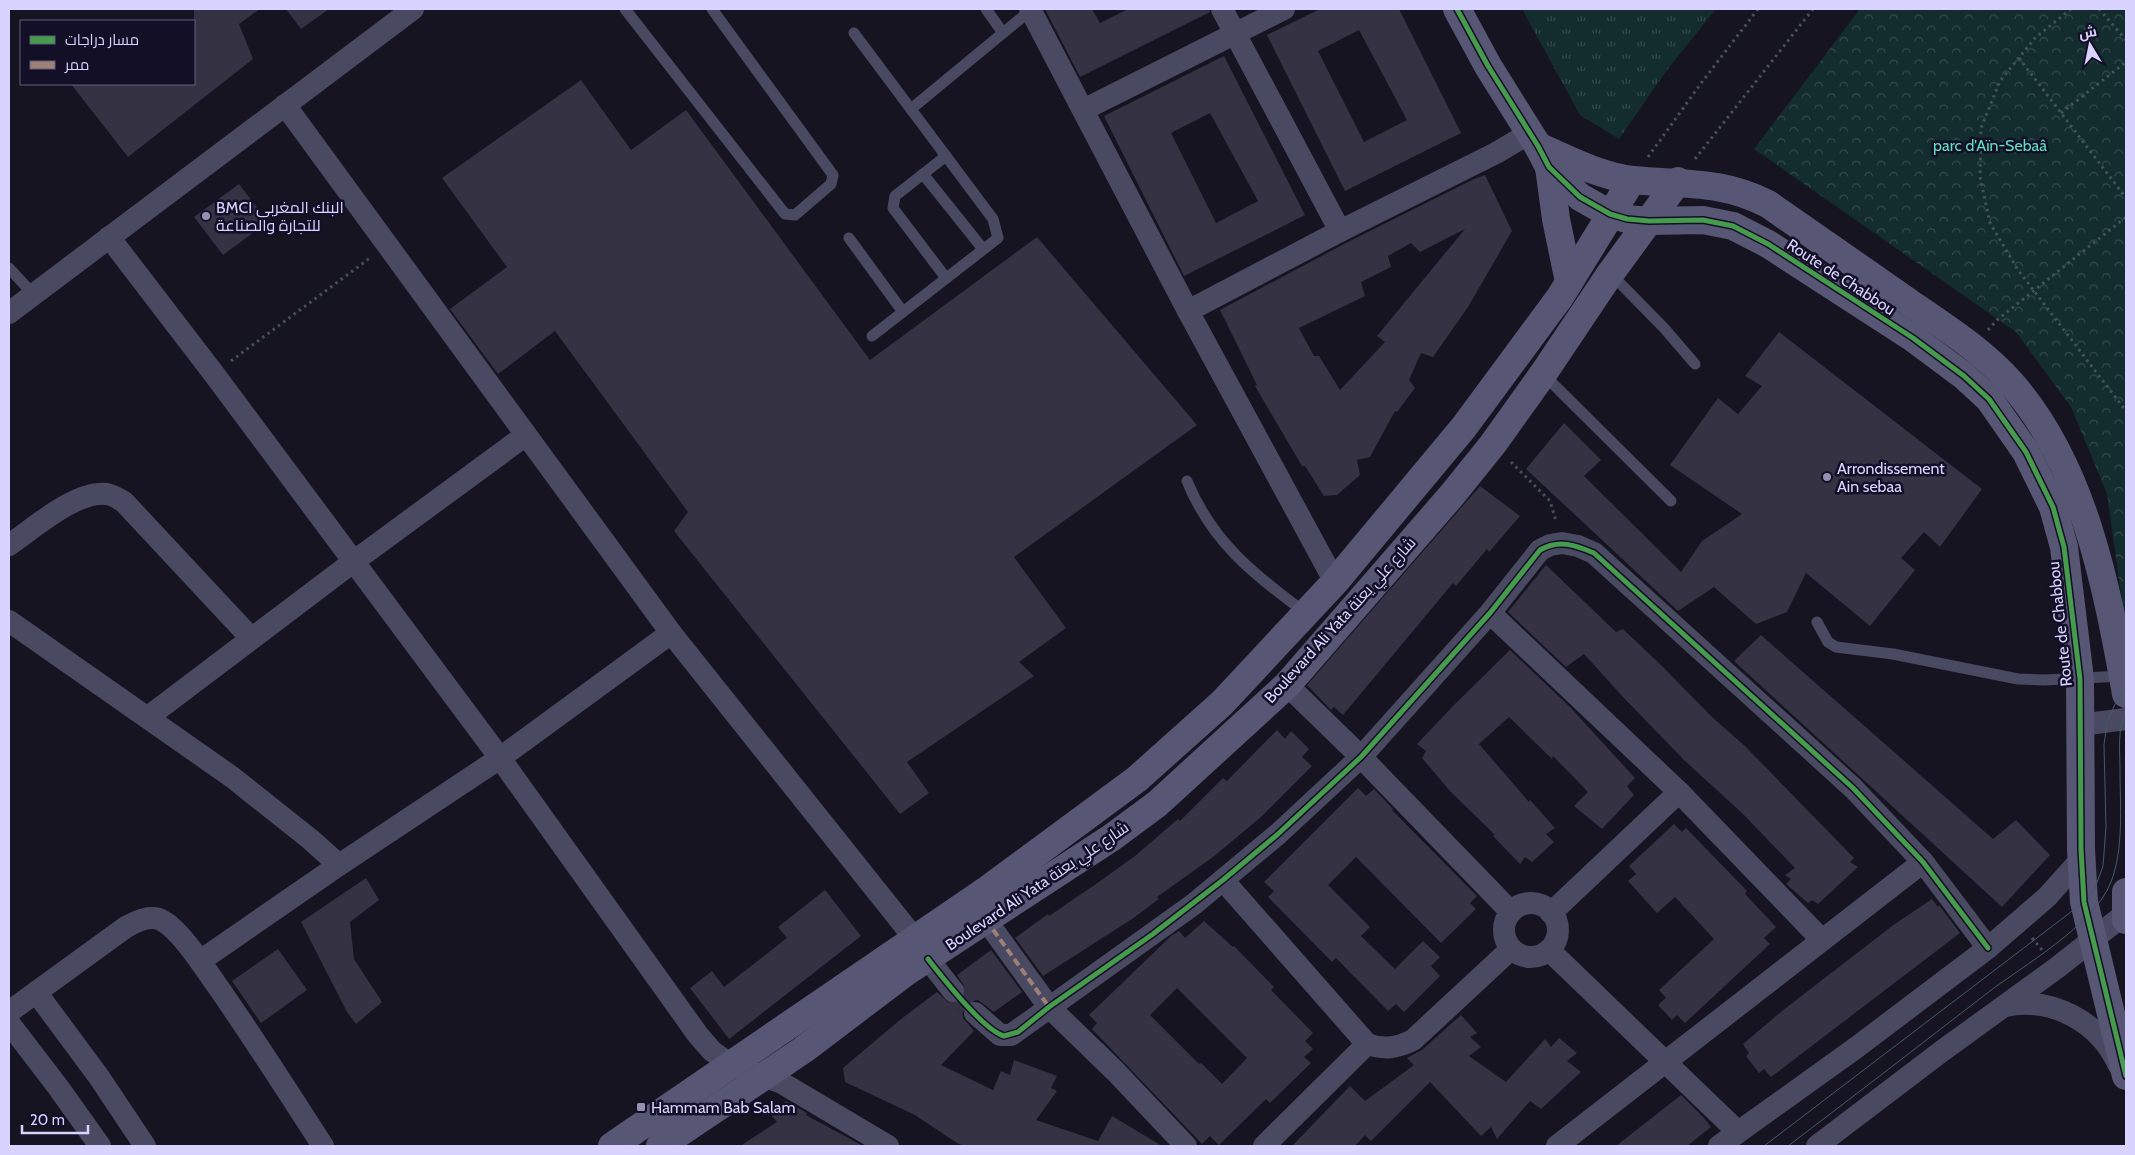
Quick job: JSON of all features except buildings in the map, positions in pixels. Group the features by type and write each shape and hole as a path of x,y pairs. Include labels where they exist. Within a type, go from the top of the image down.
{"street":[{"path":"9,313 413,9"},
{"path":"1222,9 1340,231"},
{"path":"1083,110 1284,9"},
{"path":"1457,9 1488,66 1539,148 1569,282"},
{"path":"1031,10 1188,311 1335,582"},
{"path":"285,105 671,633 953,991"},
{"path":"1188,311 1340,231 1496,153 1539,148"},
{"name":"Route de Chabbou","path":"1539,148 1574,162 1632,180 1678,182 1722,187 1746,193 1768,204 1973,348 2004,376 2022,397 2051,441 2069,475 2092,541 2124,685"},
{"name":"Route de Chabbou","path":"1539,148 1580,197 1610,214 1649,221 1703,220 1733,226 1768,244 1913,338 1964,376 1989,399 2026,452 2053,507 2064,547 2080,679 2084,902 2126,1076"},
{"name":"Boulevard Ali Yata شارع علي يعتة","path":"660,1146 803,1050 906,972 921,949 988,889 1138,779 1222,703 1335,582 1464,427 1520,353 1569,282 1632,180"},
{"name":"Boulevard Ali Yata شارع علي يعتة","path":"612,1146 732,1065 921,949 986,920 1103,843 1157,804 1287,685 1452,495 1493,444 1543,374 1610,274 1678,182"},
{"path":"109,237 214,374 500,758 698,1035 712,1051 732,1065 766,1076 801,1093 888,1146"},
{"path":"148,717 251,638 526,435"},
{"path":"9,546 66,506 97,494 114,496 124,502 251,638"},
{"path":"975,1013 1000,1035 1011,1036 1153,934 1223,880 1278,834 1362,756 1490,612 1540,550 1550,545 1562,543 1578,546 1594,553 1853,788 1923,862 1988,948"},
{"path":"1490,612 1679,792 1822,940"},
{"path":"9,621 232,777 310,839 339,865"},
{"path":"200,961 339,865 500,758 671,633"},
{"path":"1287,685 1362,756 1511,912"},
{"path":"2080,725 2126,719"},
{"path":"1551,913 1679,792"},
{"path":"1719,1146 1857,1047 1988,948 2047,898 2082,858"},
{"path":"1557,1146 1923,862"},
{"path":"1223,880 1367,1044 1385,1048 1403,1045 1413,1040 1511,949"},
{"path":"1531,903 1546,908 1551,913 1558,928 1554,944 1549,950 1542,955 1534,957 1518,954 1511,949 1506,941 1504,931 1505,920 1516,907 1531,903"},
{"path":"1817,1146 2001,1007 2058,967 2093,940 2126,909"},
{"path":"9,1012 126,927 144,919 157,918 168,924 200,961 321,1146"},
{"path":"986,920 1049,1007 1115,1071 1186,1146"},
{"path":"1549,950 1738,1132"},
{"path":"36,992 99,1077 145,1146"},
{"path":"2001,1007 2017,1003 2038,1004 2057,1008 2074,1016 2089,1026 2106,1043 2116,1058 2126,1081"},
{"path":"9,1023 100,1146"},
{"path":"1264,1146 1367,1044"}],"lane":[{"path":"627,9 785,214 795,215 831,184 833,175 712,9"},
{"path":"986,9 1003,34"},
{"path":"911,109 1031,10"},
{"path":"854,33 993,219 998,238 872,336"},
{"path":"946,156 895,196 893,208 946,278"},
{"path":"923,174 983,249"},
{"path":"849,238 903,312"},
{"path":"9,268 34,295"},
{"path":"1610,274 1664,328 1695,364"},
{"path":"1543,374 1671,501"},
{"path":"1187,481 1204,517 1223,542 1246,565 1306,613"},
{"path":"1817,622 1828,642 1836,647 1893,654 2018,679 2080,679 2124,685"}],"path":[{"path":"1632,180 1702,82 1758,9"},
{"path":"1678,182 1813,9"},
{"path":"2071,9 2035,38 2000,81 1981,128 1980,177 1990,223 2018,270 2126,411"},
{"path":"2099,9 2126,40"},
{"path":"2019,58 2126,198"},
{"path":"2061,112 2126,62"},
{"path":"1973,348 1997,320 2126,218"},
{"path":"214,374 388,245"},
{"path":"1493,444 1550,501 1562,543"},
{"path":"2018,922 2058,967"}],"green space":[{"path":"1522,9 1716,9 1667,70 1619,139 1580,115"},
{"name":"parc d'Aïn-Sebaâ","path":"1860,9 2126,9 2126,630 2107,494 2071,407 2016,332 1754,149"}],"tunnel":[{"path":"953,991 975,1013"}],"tram line":[{"path":"1764,1146 2084,902 2095,888 2103,866 2106,827 2104,745 2107,722 2117,700 2126,687"},
{"path":"1788,1146 1986,994 2056,944 2089,914 2102,898 2111,882 2120,841 2120,740 2121,725 2126,711"}],"marked path":[{"path":"986,920 1049,1007"}],"cycle path":[{"path":"1457,9 1488,66 1549,167 1580,197 1610,214 1627,219 1649,221 1703,220 1733,226 1768,244 1913,338 1964,376 1989,399 2026,452 2053,507 2064,547 2080,679 2081,849 2084,902 2126,1076"},
{"path":"928,959 963,1002 985,1024 1004,1036 1018,1032 1049,1007 1153,934 1223,880 1278,834 1361,757 1490,613 1540,550 1560,544 1567,544 1594,553 1853,788 1923,862 1988,948"}],"place":[{"name":"BMCI البنك المغربي للتجارة والصناعة","path":"206,216"},
{"name":"Arrondissement Ain sebaa","path":"1827,477"},
{"name":"Hammam Bab Salam","path":"641,1107"}]}
